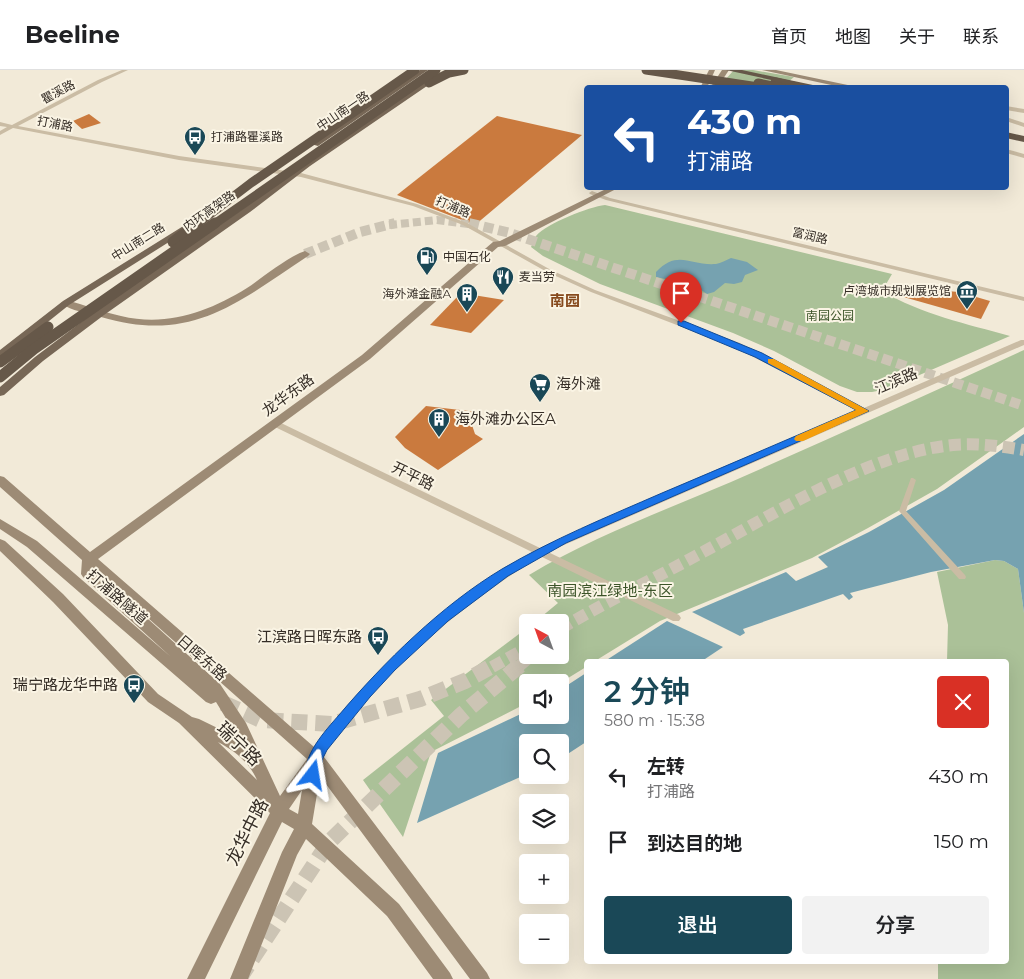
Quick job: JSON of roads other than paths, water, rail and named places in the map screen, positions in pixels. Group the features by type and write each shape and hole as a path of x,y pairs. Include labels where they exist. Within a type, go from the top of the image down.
{"highway":[{"path":"163,250 251,183 414,70"},
{"name":"内环高架路","path":"0,362 426,70"},
{"name":"内环高架路","path":"0,377 34,349 436,70"},
{"path":"267,187 309,165 431,81 464,70"},
{"path":"646,70 739,82"},
{"path":"662,70 752,85"},
{"path":"681,70 766,85"},
{"path":"702,70 784,85"},
{"path":"730,70 808,85"},
{"path":"1009,132 1022,137"},
{"path":"1009,136 1022,137"}],"main road":[{"name":"中山南二路","path":"0,355 66,302 274,171 275,163 414,70"},
{"name":"中山南一路","path":"274,171 426,70"},
{"path":"0,393 39,359 100,313 446,70"},
{"path":"298,175 457,70"},
{"path":"640,70 705,84 715,84 726,70"},
{"path":"705,84 712,70"},
{"path":"764,70 844,85"},
{"name":"龙华东路","path":"595,194 600,190"},
{"name":"龙华东路","path":"89,559 366,357 498,243 595,194 608,190"},
{"path":"66,302 100,313 142,323 161,324 190,319 216,309 304,254"},
{"name":"日晖东路","path":"0,480 316,758"},
{"name":"打浦路隧道","path":"0,523 32,544 211,698"},
{"name":"瑞宁路","path":"0,544 58,598 152,698 184,719 279,811 304,827 393,910 444,979"},
{"name":"日晖东路","path":"89,559 88,574 215,688 241,727 279,811"},
{"name":"日晖东路","path":"184,719 238,745 258,765"},
{"path":"239,979 290,852 304,827 316,758"},
{"path":"316,758 482,979"},
{"name":"龙华中路","path":"196,979 279,811 316,758"}],"street":[{"name":"瞿溪路","path":"0,132 100,81 126,70"},
{"path":"1009,109 1024,112"},
{"path":"1009,120 1024,124"},
{"name":"打浦路","path":"0,124 178,158 298,175 415,205 445,215 550,271 593,291 737,345 864,411"},
{"path":"1009,152 1024,156"},
{"name":"富润路","path":"595,194 1024,299"},
{"name":"江滨路","path":"316,758 322,746 365,693 416,642 472,596 539,552 1024,342"},
{"name":"开平路","path":"276,424 676,618"},
{"path":"913,480 902,511 962,577"}],"water":[{"path":"731,258 747,262 758,270 745,275 742,282 734,284 725,283 714,292 707,294 687,280 670,280 656,277 656,272 671,261 684,260 716,264"},
{"path":"1024,434 1024,613 1018,569 1004,561 995,560 931,572 850,593 853,597 849,600 843,594 743,629 745,633 740,636 692,612 786,572 796,581 828,567 818,557 869,532 944,490"},
{"path":"667,621 723,647 705,659 608,659"},
{"path":"584,674 584,743 569,753 569,734 519,734 519,778 417,823 438,753 519,715 519,724 569,724 569,684"}],"tunnel":[{"path":"389,225 437,220 475,225"},
{"path":"305,254 360,232 395,223"},
{"path":"469,223 510,233 1024,406"},
{"path":"569,624 792,503 857,472 921,450 953,445 989,445 1024,450"},
{"path":"492,667 519,652"},
{"path":"518,667 522,664"},
{"path":"223,703 261,720 332,724 420,699 465,681 494,665"},
{"path":"239,979 329,842 461,715 520,665"}],"place":[{"name":"打浦路瞿溪路","path":"195,156"},
{"name":"中国石化","path":"427,276"},
{"name":"麦当劳","path":"503,296"},
{"name":"卢湾城市规划展览馆","path":"967,310"},
{"name":"海外滩金融A","path":"467,313"},
{"name":"海外滩","path":"540,403"},
{"name":"海外滩办公区A","path":"439,438"},
{"name":"江滨路日晖东路","path":"378,656"},
{"name":"瑞宁路龙华中路","path":"134,704"}],"district":[{"name":"南园","path":"565,301"}],"park label":[{"name":"南园公园","path":"830,316"},
{"name":"南园滨江绿地-东区","path":"610,591"}]}
